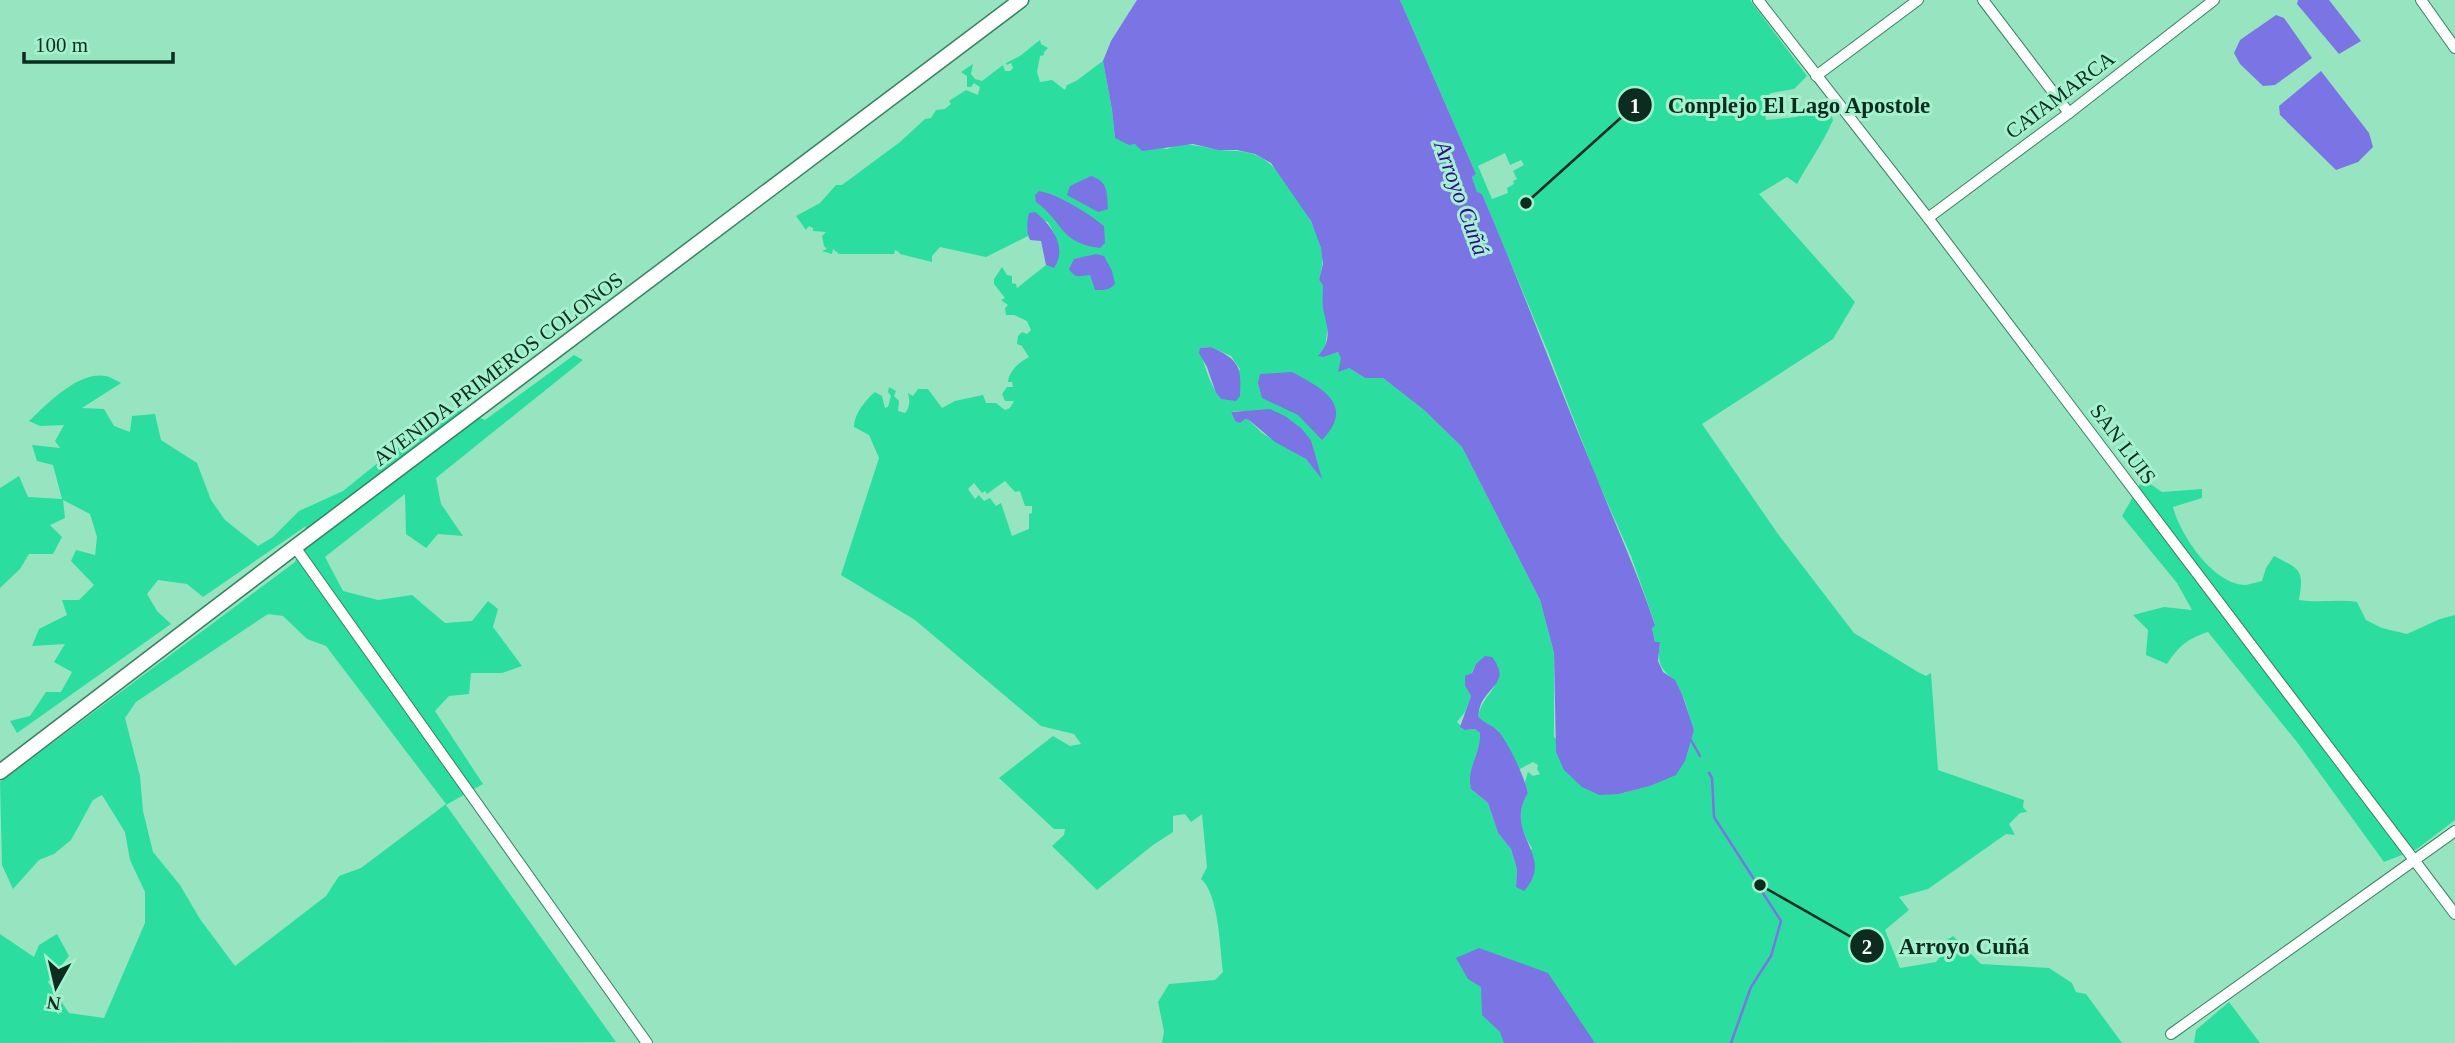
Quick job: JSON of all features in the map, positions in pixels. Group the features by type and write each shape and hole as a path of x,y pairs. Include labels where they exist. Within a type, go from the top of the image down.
{"street":[{"name":"AVENIDA PRIMEROS COLONOS","path":"0,772 1021,0"},
{"name":"SAN LUIS","path":"1758,0 1928,218 2455,914"},
{"path":"1816,76 1918,0"},
{"path":"1983,0 2069,113"},
{"path":"2421,0 2452,35 2455,48"},
{"name":"CATAMARCA","path":"1928,218 2069,113 2209,1"},
{"path":"295,547 647,1043"},
{"path":"2171,1034 2455,831"}],"green space":[{"path":"1400,0 1750,0 1807,76 1794,89 1771,93 1763,100 1766,120 1797,117 1807,111 1828,107 1833,120 1797,184 1787,177 1759,194 1855,302 1833,339 1702,424 1778,534 1854,633 1918,672 1926,676 1931,673 1938,770 2024,800 2023,807 2027,812 2020,813 2009,824 2015,835 2006,834 1928,889 1899,897 1909,910 1885,930 1900,968 1936,962 1945,951 1944,942 1953,936 1981,964 2049,968 2072,983 2076,992 2086,994 2122,1043 1162,1043 1164,1031 1158,1002 1169,984 1215,980 1223,972 1215,909 1207,886 1201,879 1207,867 1202,814 1191,822 1185,814 1173,816 1173,832 1097,890 1052,846 1064,835 1065,829 1054,829 999,778 1053,736 1070,746 1081,744 1074,734 1041,726 915,620 841,575 879,458 869,435 854,427 861,408 875,392 882,396 885,408 888,407 891,396 889,387 896,391 894,396 899,401 898,411 905,413 909,404 908,393 913,396 918,389 928,389 942,408 955,401 983,395 986,403 996,403 1005,410 1010,408 1014,401 1005,401 1002,394 1007,387 1013,387 1012,382 1008,382 1013,370 1029,357 1022,346 1017,344 1018,336 1031,330 1027,321 1014,315 1006,315 1005,308 1008,305 1001,300 1005,298 994,284 994,279 1002,267 1007,275 1012,276 1012,283 1016,284 1017,288 1046,265 1054,267 1057,249 1054,234 1048,222 1028,216 1028,236 986,257 940,247 932,256 932,262 900,254 895,250 894,254 839,254 833,249 832,254 822,251 827,249 822,236 826,232 813,231 809,226 806,230 796,216 820,203 836,185 842,185 900,142 925,119 931,118 936,110 945,109 951,104 949,101 966,90 978,95 980,87 974,83 967,87 967,76 961,72 973,64 971,74 982,81 1003,65 1005,71 1010,71 1013,68 1011,63 1006,63 1040,40 1041,44 1048,48 1044,55 1040,56 1037,72 1040,82 1052,80 1065,90 1067,85 1103,61 1115,138 1167,149 1191,145 1242,152 1268,162 1297,196 1321,248 1319,280 1323,284 1323,305 1328,324 1324,357 1338,352 1349,368 1365,378 1383,378 1424,410 1462,447 1540,600 1554,653 1554,737 1619,794 1650,786 1676,774 1694,730 1681,692 1661,666 1660,642 1655,643 1652,627 1655,624 1631,556 1596,477 1548,352 1482,194 1477,193 1472,177 1476,174","holes":["1505,153 1510,165 1521,160 1524,165 1513,171 1517,179 1507,188 1508,193 1492,199 1478,166","1211,347 1231,356 1240,369 1221,399 1211,382 1200,348","1252,411 1311,440 1315,457 1312,466 1306,459 1262,433 1249,420 1235,421 1231,412","1005,481 1015,492 1020,491 1025,506 1032,506 1029,529 1012,536 1001,503 996,506 990,498 984,501 979,495 975,499 968,489 974,483 982,493 985,491 987,494","1476,664 1498,665 1497,681 1478,716 1498,730 1518,770 1533,762 1538,765 1540,774 1533,776 1528,772 1525,782 1528,793 1522,807 1521,821 1532,848 1516,887 1517,869 1511,849 1498,833 1488,803 1471,789 1480,733 1475,729 1465,730 1457,722 1465,712 1471,696 1465,686"]},
{"path":"574,355 583,360 436,478 441,504 463,536 438,534 426,548 406,534 405,494 325,557 343,591 378,600 412,595 445,623 472,621 488,601 498,609 493,627 522,666 502,673 471,673 469,694 449,696 435,711 483,784 446,805 616,1042 0,1043 0,934 34,957 39,945 57,934 69,956 48,982 69,1013 104,1018 145,923 145,892 130,860 125,832 102,795 93,800 71,840 54,854 39,860 13,889 2,865 0,782 295,562 306,526 203,597 187,584 158,580 147,594 157,611 171,624 17,733 10,721 30,716 46,692 61,692 72,672 54,662 65,644 32,646 39,629 67,615 62,600 79,600 94,585 71,561 76,550 95,555 97,537 90,514 63,500 65,518 50,525 62,537 53,554 29,554 20,569 0,588 0,488 19,476 28,497 62,499 53,465 37,461 32,445 60,448 55,441 64,425 40,426 29,421 74,384 95,376 112,378 121,383 82,408 104,409 114,426 130,432 132,416 155,414 161,440 197,463 211,500 225,520 258,546 273,537 299,511 343,491 385,457 457,408 485,420","holes":["268,614 283,616 307,639 326,646 446,804 361,868 339,876 326,896 235,966 200,919 180,885 153,852 143,811 140,776 125,718 136,702"]},
{"path":"2143,479 2162,492 2202,489 2202,498 2173,507 2190,544 2210,567 2234,583 2246,585 2262,581 2274,556 2290,564 2298,572 2301,582 2299,600 2357,602 2366,620 2382,628 2407,634 2455,615 2455,820 2417,849 2384,862 2297,742 2208,632 2184,644 2167,664 2146,655 2148,630 2133,615 2164,607 2192,610 2177,583 2122,516"},
{"path":"2229,1002 2260,1043 2194,1043 2196,1030"}],"water":[{"path":"1137,0 1400,0 1476,174 1472,177 1477,192 1482,194 1497,229 1641,587 1655,625 1652,628 1655,642 1660,642 1658,661 1663,672 1675,680 1682,694 1694,730 1685,761 1676,775 1650,786 1619,794 1599,795 1582,787 1564,770 1556,752 1554,653 1540,600 1462,447 1424,410 1383,378 1365,378 1349,368 1338,372 1341,358 1338,352 1324,357 1318,356 1326,344 1328,333 1323,308 1323,285 1319,280 1323,264 1321,248 1311,221 1271,163 1255,154 1193,144 1142,151 1135,144 1129,145 1115,138 1103,61 1111,41"},
{"path":"2298,0 2329,0 2361,41 2339,54 2297,4"},
{"path":"2276,15 2284,18 2312,58 2275,85 2263,86 2240,64 2234,53 2240,40"},
{"path":"2321,71 2369,133 2373,147 2358,162 2336,170 2280,115 2279,106"},
{"path":"1091,176 1104,184 1108,209 1098,212 1067,195 1070,186"},
{"path":"1039,191 1073,205 1104,226 1105,243 1100,248 1069,237 1036,202 1035,195"},
{"path":"1035,212 1047,223 1059,245 1058,260 1054,268 1046,265 1041,241 1030,240 1027,226 1029,213"},
{"path":"1096,254 1104,256 1112,271 1115,284 1108,289 1095,290 1090,275 1076,276 1069,269 1074,259"},
{"path":"1211,347 1228,356 1237,365 1240,396 1236,401 1221,399 1216,393 1199,353 1200,348"},
{"path":"1292,372 1324,391 1335,407 1336,417 1332,428 1322,440 1298,415 1262,398 1258,383 1260,374"},
{"path":"1270,409 1301,428 1311,440 1322,479 1306,459 1275,442 1249,420 1245,419 1240,423 1235,421 1231,412"},
{"path":"1485,656 1492,657 1497,665 1499,678 1481,704 1478,716 1503,738 1516,761 1528,793 1522,808 1521,821 1535,866 1533,878 1524,891 1516,887 1517,869 1511,849 1498,833 1488,803 1471,789 1470,774 1480,733 1475,729 1465,730 1460,727 1471,696 1465,686 1465,676 1472,673 1476,664"},
{"path":"1479,948 1548,973 1595,1043 1504,1043 1500,1032 1482,1015 1481,987 1468,979 1456,958"}],"waterway":[{"name":"Arroyo Cuñá","path":"1691,740 1700,756"},
{"name":"Arroyo Cuñá","path":"1709,773 1712,778 1714,817 1781,921 1771,956 1751,987 1731,1043"}],"place":[{"name":"Conplejo El Lago Apostole","path":"1526,203"},
{"name":"Arroyo Cuñá","path":"1760,885"}]}
